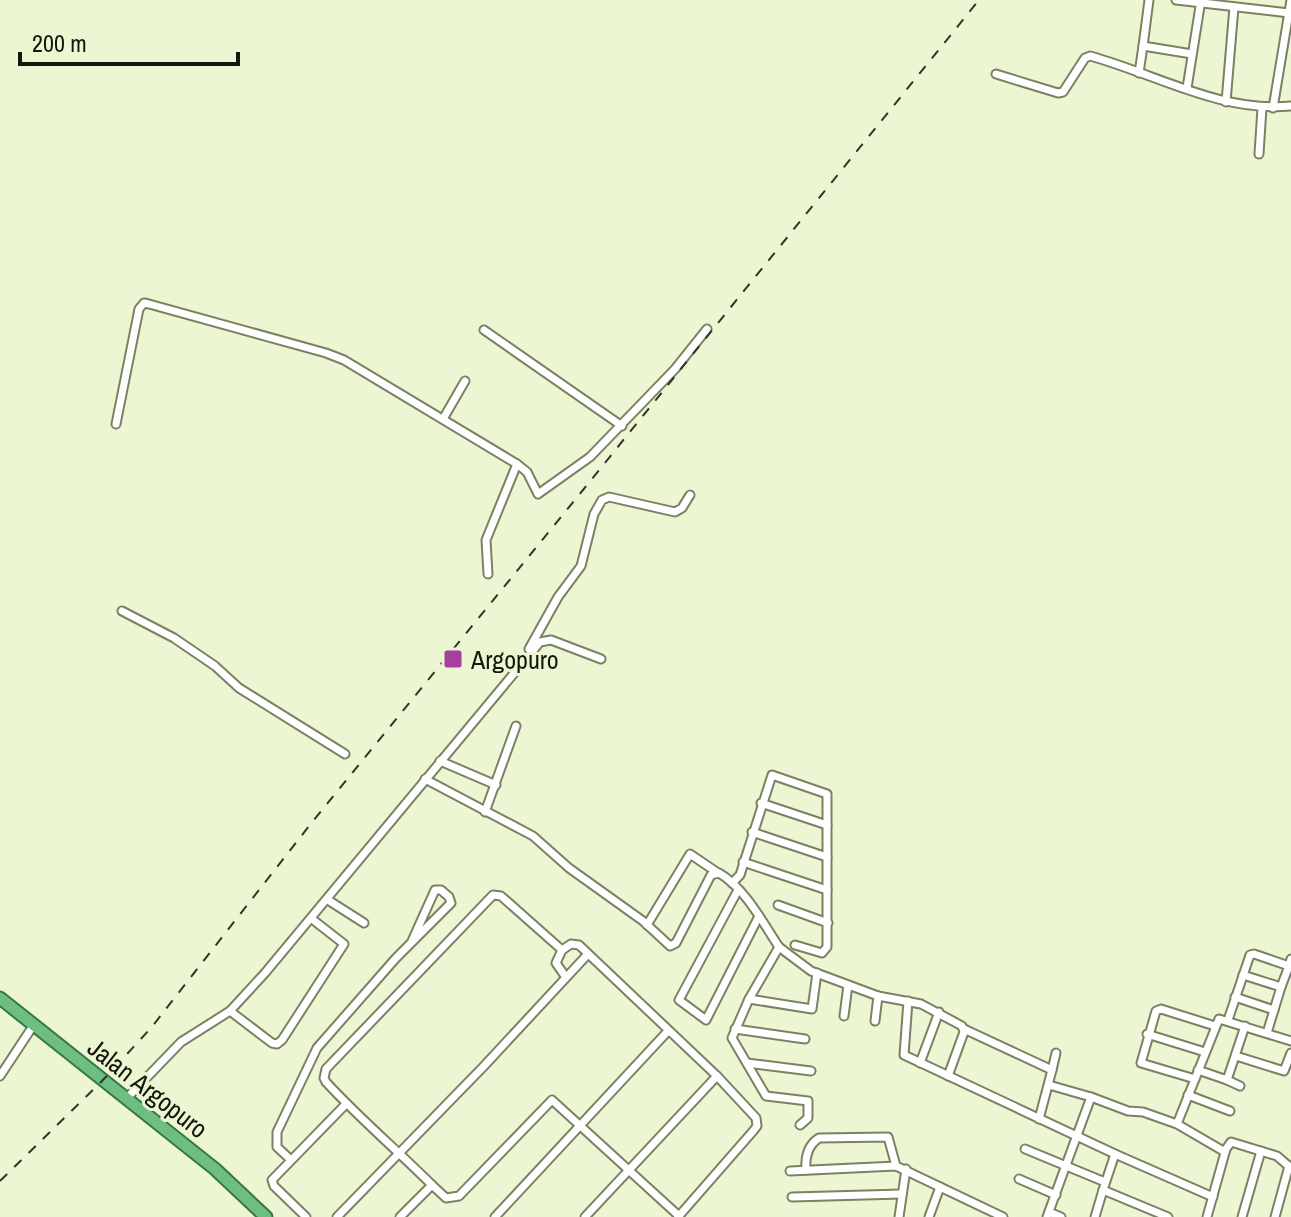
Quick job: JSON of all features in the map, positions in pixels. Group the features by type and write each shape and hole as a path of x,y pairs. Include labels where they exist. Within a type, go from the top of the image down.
{"highway":[{"name":"Jalan Argopuro","path":"0,998 215,1169 266,1217"}],"street":[{"path":"1139,73 1149,0"},
{"path":"1176,0 1289,13"},
{"path":"1273,108 1291,0"},
{"path":"1187,88 1200,2"},
{"path":"1226,102 1234,7"},
{"path":"1143,46 1192,54"},
{"path":"996,74 1058,93 1063,92 1088,57 1226,102 1262,108 1291,106"},
{"path":"1259,154 1262,108"},
{"path":"116,424 139,309 144,303 326,353 394,389 517,464 527,472 538,494 590,457 622,426 707,329"},
{"path":"484,330 622,426"},
{"path":"443,419 465,381"},
{"path":"488,574 486,540 517,464"},
{"path":"520,665 558,597 581,566 594,514 602,500 609,497 675,512 682,508 690,495"},
{"path":"122,611 174,638 215,666 239,688 345,754"},
{"path":"126,1099 181,1042 230,1011 328,900 540,642 546,640 601,659"},
{"path":"485,812 516,726"},
{"path":"440,761 496,785"},
{"path":"759,916 706,1020 679,1000 735,887 770,777 774,775 827,794 827,947 822,953 795,945"},
{"path":"425,779 533,836 569,868 647,925 670,946 673,946 711,875 719,873"},
{"path":"761,803 827,825"},
{"path":"752,832 827,857"},
{"path":"647,925 690,854 735,887 779,947 799,965 878,996 908,1001 939,1012 964,1029 1052,1070"},
{"path":"743,862 827,890"},
{"path":"290,1159 277,1147 277,1132 317,1048 412,941 451,903 441,890 435,890 412,941"},
{"path":"562,950 501,896 493,895 326,1069 326,1082 446,1198 459,1196 552,1100 678,1217 757,1126 756,1118 717,1076 574,944 562,950 556,963 565,976"},
{"path":"328,900 364,923"},
{"path":"778,905 828,923"},
{"path":"230,1011 272,1043 282,1040 344,944 312,919"},
{"path":"779,947 749,999 732,1038 766,1096 808,1101 808,1118 800,1125"},
{"path":"337,1217 588,954"},
{"path":"1228,1020 1252,954 1290,963 1267,1033"},
{"path":"749,999 812,1009 817,973"},
{"path":"1243,975 1281,987"},
{"path":"844,1016 848,985"},
{"path":"875,1021 878,996"},
{"path":"1235,997 1274,1010"},
{"path":"908,1001 904,1055 1213,1197"},
{"path":"1195,1079 1141,1063 1147,1034 1159,1009 1215,1026"},
{"path":"920,1063 939,1012"},
{"path":"1177,1124 1219,1018 1291,1041"},
{"path":"0,1076 33,1026"},
{"path":"1227,1080 1245,1026"},
{"path":"735,1029 805,1039"},
{"path":"948,1076 964,1029"},
{"path":"495,1217 668,1031"},
{"path":"1147,1034 1205,1052"},
{"path":"1039,1119 1056,1053"},
{"path":"1236,1056 1284,1071 1291,1053"},
{"path":"747,1063 811,1071"},
{"path":"1198,1070 1240,1086"},
{"path":"585,1217 717,1076"},
{"path":"1049,1085 1177,1124 1225,1152"},
{"path":"1061,1217 1048,1215 1091,1097"},
{"path":"1187,1100 1230,1111"},
{"path":"306,1217 272,1183 274,1177 346,1104"},
{"path":"806,1170 806,1157 819,1138 888,1137 896,1166"},
{"path":"1207,1217 1225,1152 1234,1142 1277,1156 1290,1167 1275,1217"},
{"path":"1025,1149 1168,1217"},
{"path":"1242,1217 1261,1151"},
{"path":"1095,1217 1115,1154"},
{"path":"790,1171 896,1166 1003,1217"},
{"path":"899,1217 906,1169"},
{"path":"1019,1179 1056,1195"},
{"path":"400,1217 432,1185"},
{"path":"929,1217 940,1187"},
{"path":"792,1197 902,1194"}],"railway":[{"path":"0,1181 151,1028 313,821 979,0"}],"place":[{"name":"Argopuro","path":"453,659"}]}
